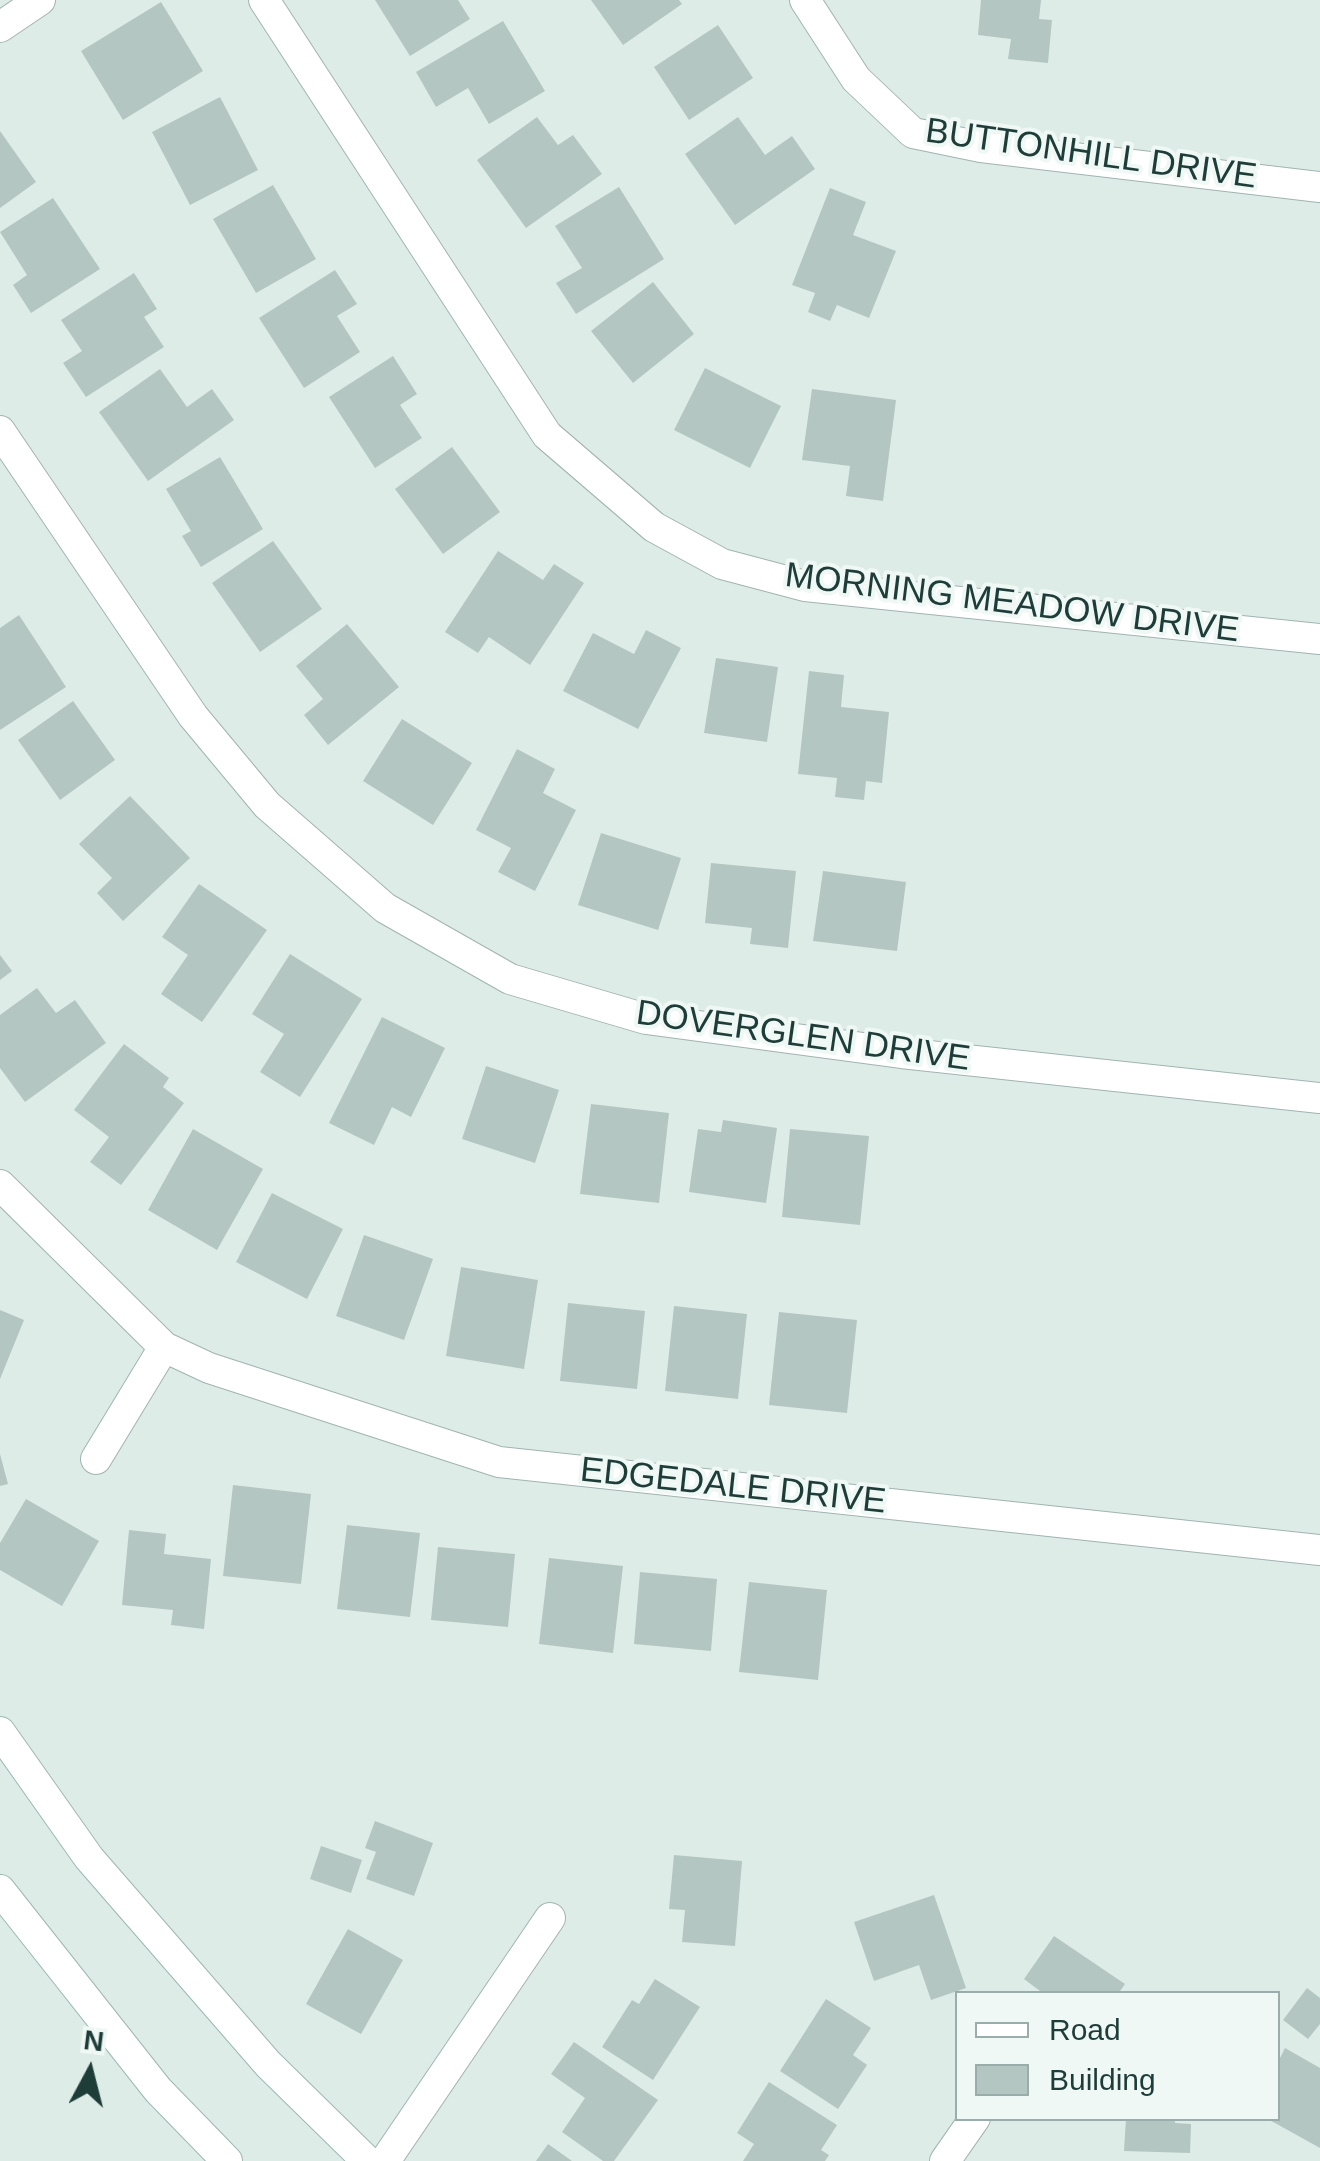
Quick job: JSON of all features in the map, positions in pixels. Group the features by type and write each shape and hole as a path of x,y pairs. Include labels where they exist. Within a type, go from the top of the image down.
{"street":[{"path":"0,27 40,0"},
{"name":"MORNING MEADOW DRIVE","path":"264,0 547,435 654,527 722,564 805,586 1320,639"},
{"name":"BUTTONHILL DRIVE","path":"805,0 856,79 913,133 981,147 1320,187"},
{"name":"DOVERGLEN DRIVE","path":"0,431 193,716 268,805 385,908 510,979 646,1019 901,1053 1320,1098"},
{"name":"EDGEDALE DRIVE","path":"0,1185 164,1346 209,1368 498,1462 1320,1550"},
{"path":"96,1459 164,1346"},
{"path":"0,1732 89,1858 268,2064 366,2161"},
{"path":"0,1890 158,2090 227,2161"},
{"path":"385,2161 550,1918"},
{"path":"945,2161 974,2121"}],"building":[{"path":"375,0 458,0 470,19 410,56"},
{"path":"591,0 679,0 682,4 623,45"},
{"path":"981,0 1041,0 1039,19 1052,20 1048,63 1008,59 1011,39 978,35"},
{"path":"161,2 203,71 123,120 81,51"},
{"path":"503,21 545,91 489,124 468,88 436,107 416,72"},
{"path":"718,25 753,78 689,120 654,67"},
{"path":"220,97 258,170 190,205 152,132"},
{"path":"537,117 558,145 573,135 602,174 526,228 477,160"},
{"path":"738,117 765,155 792,136 815,169 735,225 685,154"},
{"path":"0,131 36,182 0,208"},
{"path":"273,185 316,259 256,293 213,219"},
{"path":"619,187 664,259 576,314 556,283 582,268 555,226"},
{"path":"830,188 866,202 853,235 896,251 869,318 837,305 830,321 808,312 815,293 792,285"},
{"path":"53,198 100,269 31,313 13,285 27,275 0,232"},
{"path":"335,270 357,304 337,316 360,352 304,388 259,318"},
{"path":"134,273 157,309 144,317 164,347 86,397 63,363 82,351 61,320"},
{"path":"653,282 694,334 633,383 591,331"},
{"path":"393,356 417,394 400,405 422,438 375,468 329,397"},
{"path":"705,368 781,406 750,468 674,430"},
{"path":"160,369 187,407 212,389 234,420 148,481 99,412"},
{"path":"812,389 896,400 883,501 846,496 850,466 802,460"},
{"path":"452,447 500,512 443,554 395,489"},
{"path":"220,457 263,529 201,567 182,536 191,531 166,489"},
{"path":"273,541 322,609 260,652 212,583"},
{"path":"498,551 543,580 554,564 584,583 530,665 489,637 478,653 445,632"},
{"path":"19,615 66,687 0,730 0,628"},
{"path":"347,624 399,687 328,745 304,715 323,699 296,666"},
{"path":"646,630 681,648 638,729 563,691 593,633 634,654"},
{"path":"716,658 778,667 767,742 704,733"},
{"path":"809,671 844,675 841,707 889,712 882,783 866,781 864,800 835,797 837,778 798,774"},
{"path":"73,701 115,760 60,800 18,740"},
{"path":"402,719 472,763 433,825 363,781"},
{"path":"517,749 555,769 543,793 576,810 535,891 498,872 511,848 476,830"},
{"path":"130,796 190,858 123,921 97,893 112,878 79,844"},
{"path":"601,833 681,858 658,930 578,905"},
{"path":"711,863 796,871 788,948 750,944 752,928 705,923"},
{"path":"823,871 906,882 897,951 813,941"},
{"path":"199,884 267,930 202,1022 161,994 188,955 162,937"},
{"path":"290,954 362,999 300,1097 260,1072 284,1034 252,1014"},
{"path":"0,955 12,971 0,980"},
{"path":"37,988 56,1013 75,1000 106,1043 25,1102 0,1068 0,1015"},
{"path":"382,1017 445,1048 411,1117 392,1107 374,1145 329,1123"},
{"path":"124,1044 169,1078 163,1087 184,1103 121,1185 90,1162 109,1137 74,1110"},
{"path":"486,1066 559,1090 535,1163 462,1139"},
{"path":"591,1104 669,1113 659,1203 580,1194"},
{"path":"723,1120 777,1128 766,1203 689,1192 698,1129 721,1132"},
{"path":"193,1129 263,1169 217,1250 148,1210"},
{"path":"790,1129 869,1136 860,1225 782,1217"},
{"path":"272,1193 343,1229 307,1299 236,1262"},
{"path":"364,1235 433,1259 404,1340 336,1316"},
{"path":"461,1267 538,1280 524,1369 446,1356"},
{"path":"568,1303 645,1311 637,1389 560,1381"},
{"path":"674,1306 747,1314 738,1399 665,1391"},
{"path":"0,1310 24,1320 0,1379"},
{"path":"779,1312 857,1320 847,1413 769,1405"},
{"path":"0,1454 8,1484 0,1486"},
{"path":"233,1485 311,1494 301,1584 223,1576"},
{"path":"26,1499 99,1541 62,1606 0,1570 0,1543"},
{"path":"347,1525 420,1533 410,1617 337,1609"},
{"path":"129,1530 166,1534 164,1554 211,1559 204,1629 171,1625 173,1610 122,1605"},
{"path":"438,1547 515,1554 508,1627 431,1620"},
{"path":"549,1558 623,1566 613,1653 539,1644"},
{"path":"640,1572 717,1579 711,1651 634,1644"},
{"path":"749,1582 827,1590 818,1680 739,1672"},
{"path":"375,1821 433,1843 414,1896 366,1879 376,1852 365,1848"},
{"path":"321,1846 362,1860 351,1893 310,1879"},
{"path":"674,1855 742,1861 735,1946 682,1942 685,1910 669,1909"},
{"path":"934,1895 966,1988 931,2000 919,1965 874,1981 854,1922"},
{"path":"348,1929 403,1960 361,2034 306,2004"},
{"path":"1054,1936 1125,1984 1120,1991 1040,1991 1024,1979"},
{"path":"655,1979 700,2007 653,2080 602,2047 632,2000 639,2004"},
{"path":"1307,1988 1320,1998 1320,2024 1308,2039 1283,2020"},
{"path":"826,1999 871,2028 853,2055 867,2065 838,2109 780,2071"},
{"path":"574,2042 658,2100 614,2161 603,2161 562,2132 585,2098 551,2074"},
{"path":"1285,2048 1320,2068 1320,2148 1271,2121 1280,2121 1280,2058"},
{"path":"769,2082 837,2125 821,2150 829,2155 825,2161 743,2161 754,2144 737,2133"},
{"path":"1126,2121 1191,2124 1190,2153 1124,2151"},
{"path":"548,2144 572,2161 536,2161"}]}
